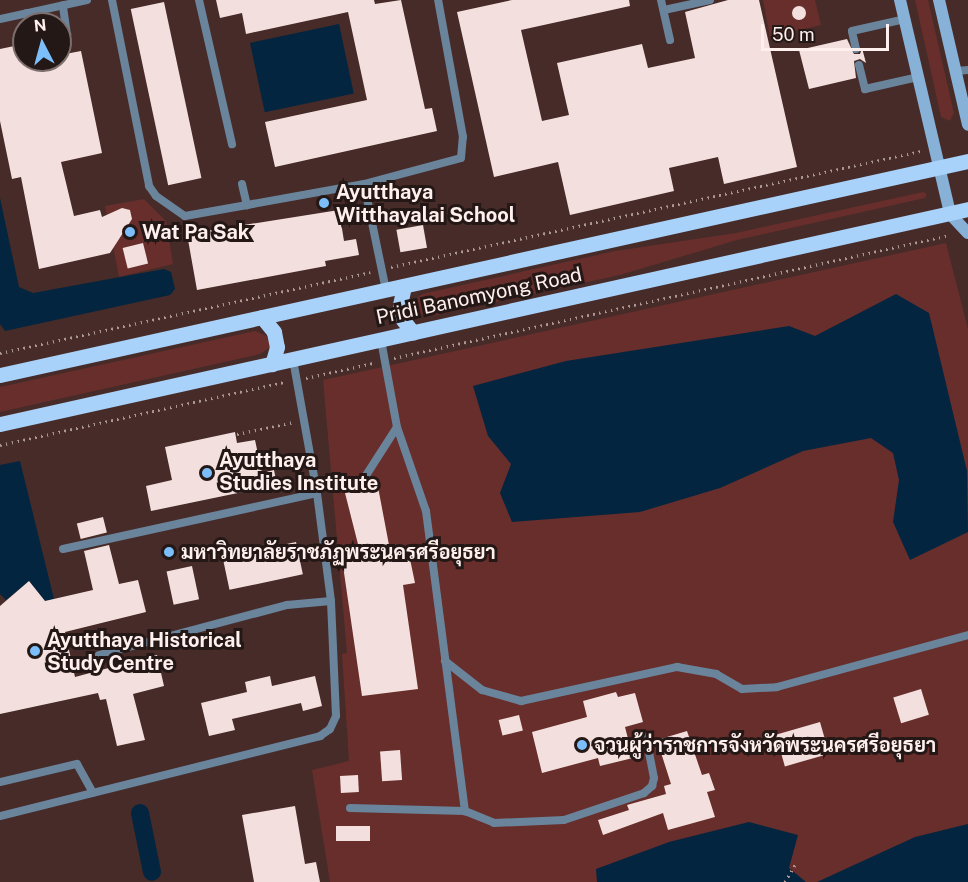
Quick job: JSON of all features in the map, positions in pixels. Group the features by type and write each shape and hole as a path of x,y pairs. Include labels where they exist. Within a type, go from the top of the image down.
{"main road":[{"path":"900,0 950,214 967,232"},
{"path":"939,0 962,71 968,125"},
{"name":"Pridi Banomyong Road","path":"0,375 968,161"},
{"name":"Pridi Banomyong Road","path":"0,424 968,210"},
{"path":"404,286 400,305 403,320 413,333"},
{"path":"262,317 274,332 277,347 272,364"}],"lane":[{"path":"32,12 87,0"},
{"path":"112,0 149,186 156,196 185,216 364,184 461,158 463,137 438,0"},
{"path":"199,0 232,144"},
{"path":"662,0 670,40"},
{"path":"664,10 710,0"},
{"path":"63,5 64,12"},
{"path":"856,49 852,31 905,19"},
{"path":"859,65 865,88 918,77"},
{"path":"242,184 247,206"},
{"path":"364,184 386,290"},
{"path":"381,340 397,427 426,511 465,811"},
{"path":"0,816 320,736 330,729 336,716 331,601 317,493 293,359"},
{"path":"365,477 397,427"},
{"path":"63,549 317,493"},
{"path":"99,655 286,605 331,601"},
{"path":"445,661 482,690 521,700 677,667 716,674 742,689 777,687 968,635"},
{"path":"350,808 465,811 494,823 564,820 644,793 654,778 646,737"},
{"path":"0,782 77,764 93,793"}],"path":[{"path":"0,353 934,147"},
{"path":"0,445 967,232"},
{"path":"237,434 304,420"},
{"path":"785,882 796,863"}],"shaded area":[{"path":"763,0 815,0 821,25 770,37"},
{"path":"915,0 928,0 954,113 950,121 941,117"},
{"path":"923,192 927,194 925,198 737,240 620,275 428,317 414,311 414,300 422,294 615,251 736,233"},
{"path":"144,199 166,221 173,264 119,277 105,206"},
{"path":"946,243 968,329 968,882 330,882 312,770 349,761 342,654 347,653 323,380"},
{"path":"255,331 269,337 269,348 260,354 0,412 0,387"}],"water":[{"path":"339,24 354,93 265,112 250,43"},
{"path":"0,198 19,287 33,293 164,269 171,272 175,289 170,295 5,331 0,324"},
{"path":"896,294 929,313 967,471 968,532 910,560 893,522 899,480 893,453 871,438 803,451 720,488 640,512 512,522 500,493 511,464 488,436 473,386 566,361 789,326 815,336"},
{"path":"20,461 54,599 45,601 29,581 6,600 0,594 0,465"},
{"path":"749,822 798,835 789,868 806,882 597,882 596,869 669,842"},
{"path":"968,824 968,882 817,882 915,837"}],"building":[{"path":"216,0 374,0 375,4 401,0 425,109 432,108 437,131 275,167 265,122 367,100 348,12 246,34 242,13 220,18"},
{"path":"512,0 629,0 630,6 521,30 542,121 569,115 557,63 642,44 648,68 695,58 685,12 728,0 759,0 797,167 724,184 718,157 669,168 674,191 570,215 558,162 494,177 457,12"},
{"path":"164,2 201,178 168,185 131,9"},
{"path":"799,6 804,8 806,13 804,18 799,20 794,18 792,13 794,8"},
{"path":"847,39 854,54 860,54 862,48 866,63 860,59 854,61 856,78 809,89 799,50"},
{"path":"12,46 12,72 72,72 72,53 81,51 102,153 61,162 74,216 100,210 102,217 122,208 130,210 132,219 110,253 39,269 21,177 12,179 0,121 0,49"},
{"path":"339,210 344,241 356,239 359,255 325,261 326,266 197,290 187,234"},
{"path":"423,225 427,248 400,252 396,230"},
{"path":"143,243 148,263 128,268 123,248"},
{"name":"Ayutthaya Studies Institute","path":"235,432 237,443 255,440 262,473 274,470 277,485 151,511 146,486 172,480 165,447"},
{"path":"378,487 389,545 395,544 398,562 410,559 415,583 403,585 418,689 362,696 342,559 361,556 345,493"},
{"path":"103,517 107,533 81,539 77,524"},
{"path":"296,542 303,574 230,590 223,558"},
{"path":"109,545 119,584 138,580 146,612 65,632 75,677 157,655 164,686 133,694 145,740 117,746 106,699 100,700 98,693 0,714 0,606 29,581 45,601 93,590 84,551"},
{"path":"192,566 199,599 174,605 167,571"},
{"path":"270,676 272,686 315,676 322,706 303,711 301,703 232,719 235,730 209,736 201,703 247,692 245,682"},
{"path":"921,689 929,715 901,723 893,697"},
{"name":"จวนผู้ว่าราชการจังหวัดพระนครศรีอยุธยา","path":"616,692 618,697 635,693 643,722 625,727 633,758 600,766 598,758 542,773 532,732 587,717 583,701"},
{"path":"519,715 523,731 502,736 499,720"},
{"path":"820,722 829,754 785,766 776,735"},
{"path":"687,731 702,775 709,773 715,790 707,792 715,817 668,830 663,813 603,835 598,820 629,810 627,805 666,794 664,786 671,784 657,740"},
{"path":"400,750 402,780 382,781 380,751"},
{"path":"358,775 359,792 341,793 340,776"},
{"path":"295,806 305,864 316,862 320,882 254,882 242,815"},
{"path":"336,826 370,826 370,841 336,841"}],"waterway":[{"path":"140,813 152,872"}],"place":[{"name":"Ayutthaya Witthayalai School","path":"324,203"},
{"name":"Wat Pa Sak","path":"130,232"},
{"name":"Ayutthaya Studies Institute","path":"207,473"},
{"name":"มหาวิทยาลัยราชภัฏพระนครศรีอยุธยา","path":"169,552"},
{"name":"Ayutthaya Historical Study Centre","path":"35,651"},
{"name":"จวนผู้ว่าราชการจังหวัดพระนครศรีอยุธยา","path":"582,745"}]}
